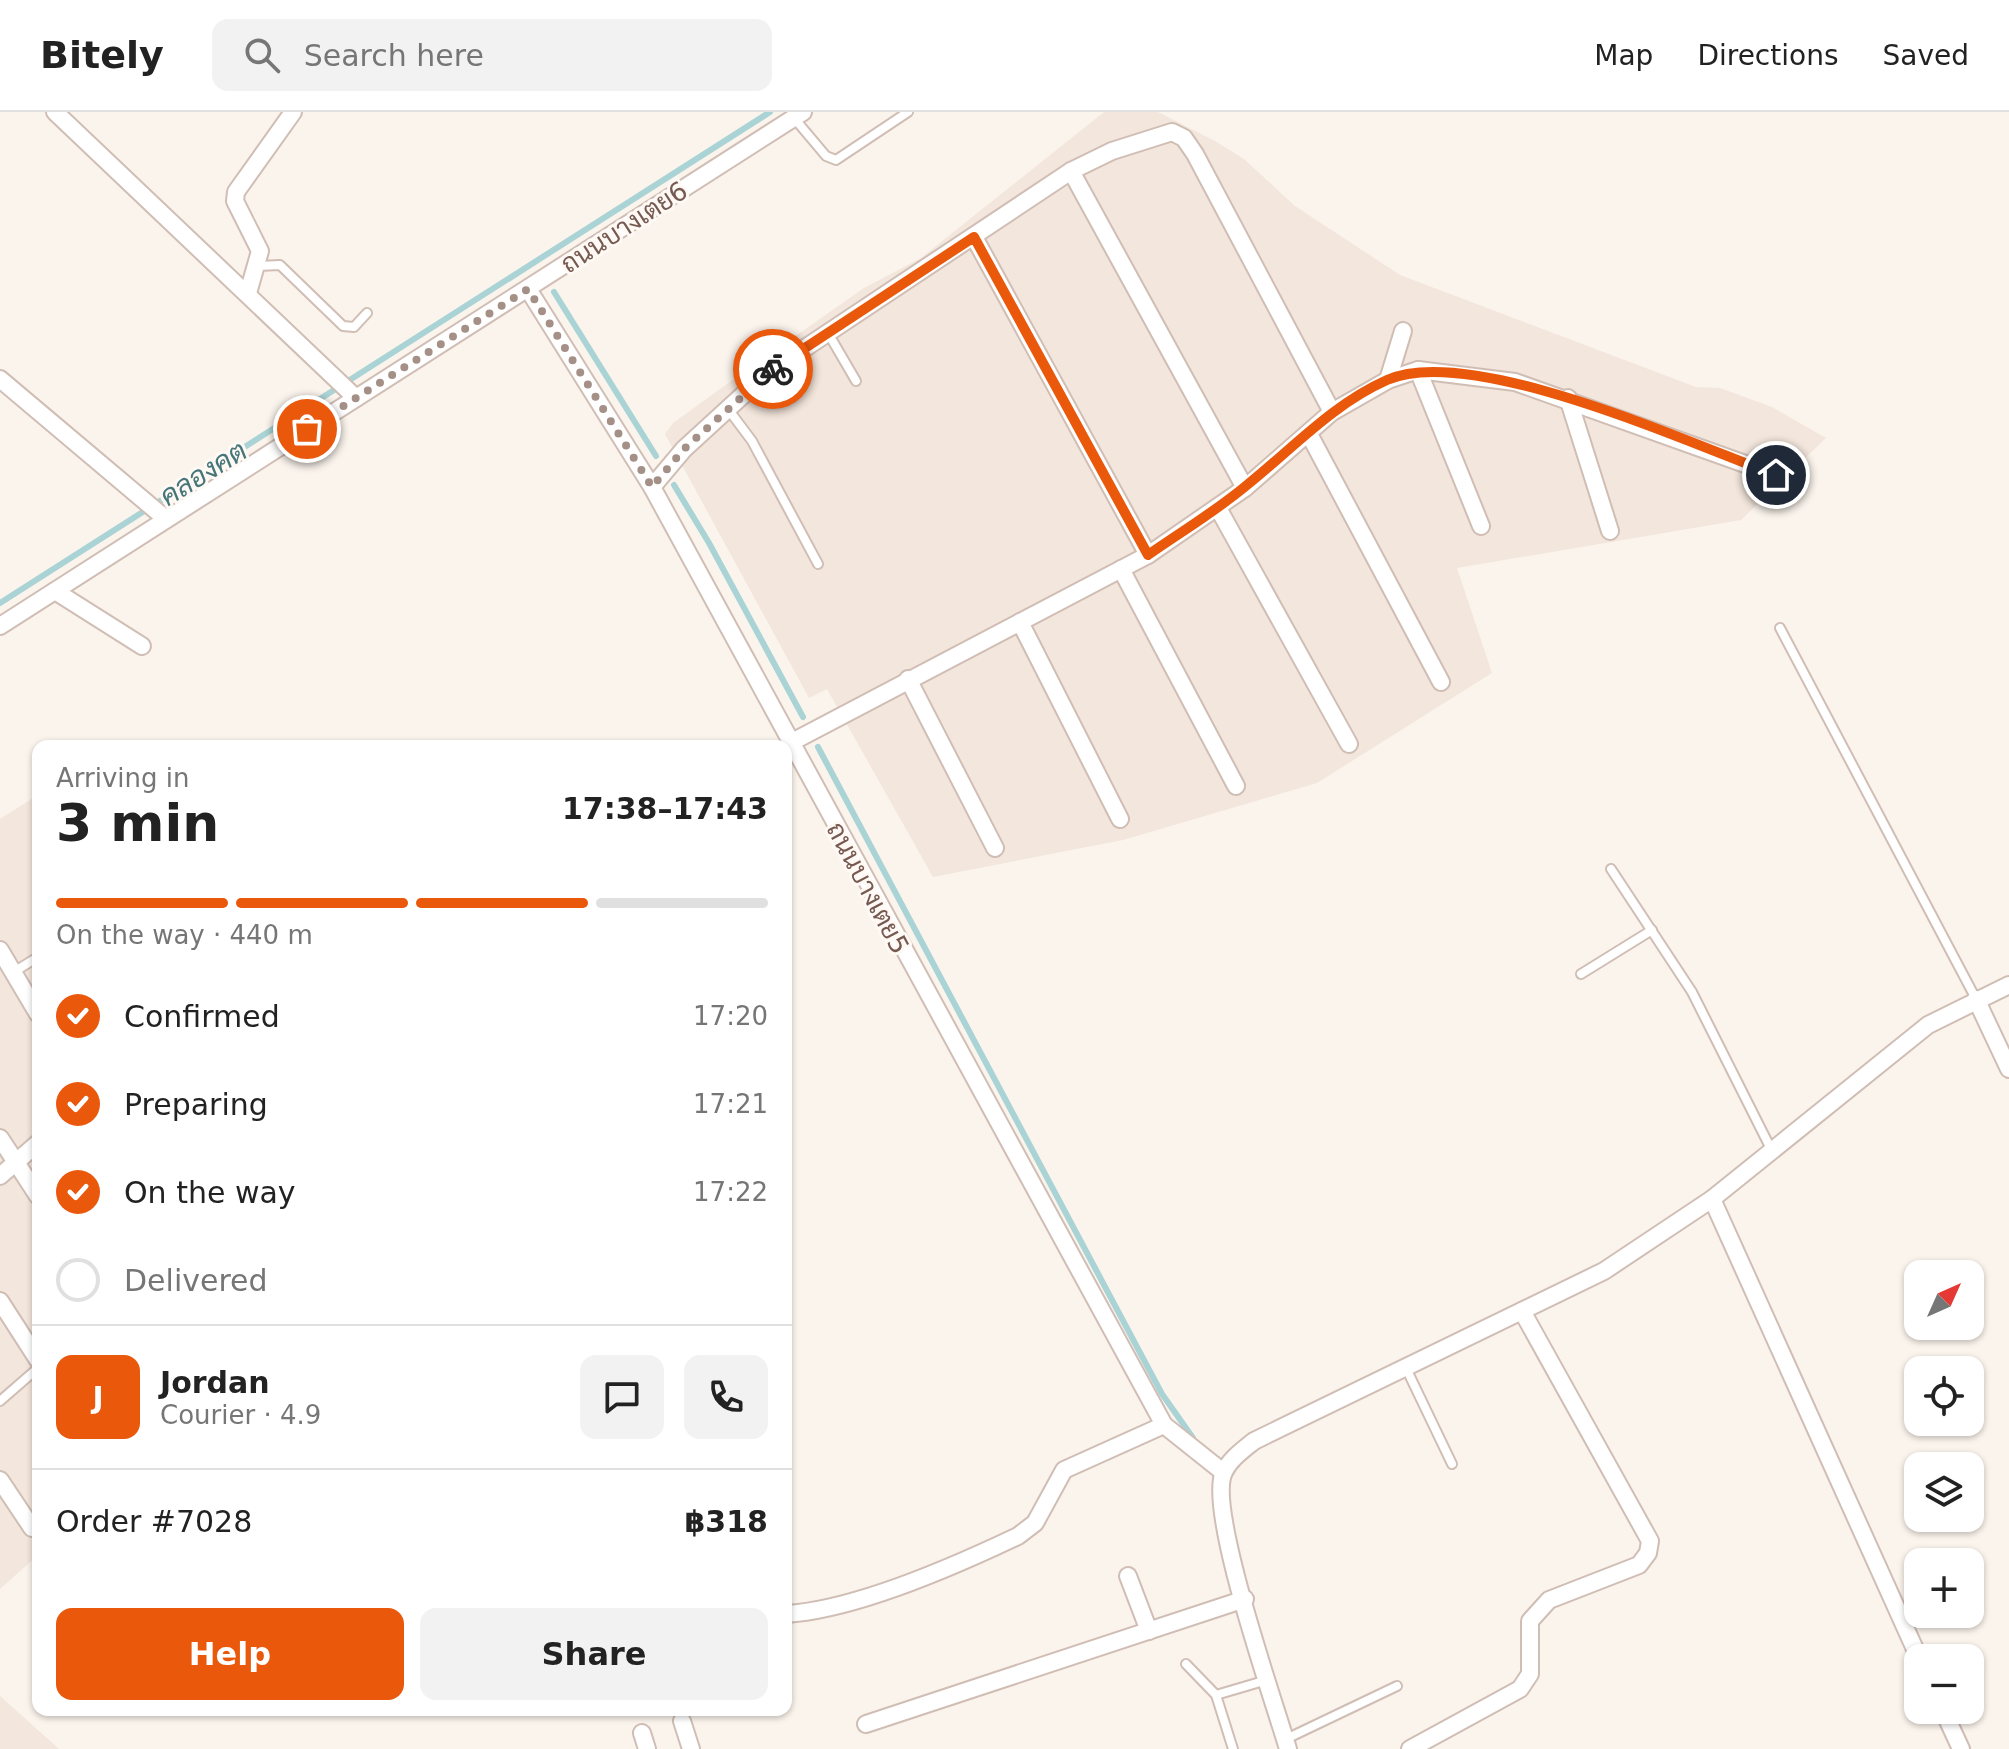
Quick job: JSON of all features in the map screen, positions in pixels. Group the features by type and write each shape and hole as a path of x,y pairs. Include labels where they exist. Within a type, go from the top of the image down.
{"street":[{"path":"55,112 354,396"},
{"path":"248,293 260,251 235,201 236,192 293,112"},
{"name":"ถนนบางเตย6","path":"0,626 163,517 528,289 798,115"},
{"path":"652,487 684,449 766,374 1071,171 1112,151 1172,132 1184,138 1332,412"},
{"path":"1071,171 1245,488"},
{"path":"974,237 1148,555"},
{"name":"ถนนบางเตย5","path":"528,289 652,487 788,740"},
{"path":"1388,380 1403,331"},
{"path":"1418,370 1481,526"},
{"path":"792,742 1148,555 1245,488 1332,412 1388,380 1418,370 1515,382 1568,398 1776,475"},
{"path":"0,379 163,517"},
{"path":"1568,398 1610,531"},
{"path":"1309,434 1441,682"},
{"path":"1218,508 1349,744"},
{"path":"1121,569 1236,786"},
{"path":"55,591 142,646"},
{"path":"1020,622 1120,819"},
{"path":"908,679 995,848"},
{"name":"ถนนบางเตย5","path":"792,747 1164,1425 1223,1472"},
{"path":"0,950 32,1005"},
{"path":"1287,1744 1227,1542 1219,1495 1223,1472 1254,1441 1604,1271 1712,1199 1928,1025 2009,985"},
{"path":"1976,999 2009,1069"},
{"path":"0,1138 32,1187"},
{"path":"0,1176 32,1148"},
{"path":"1712,1199 1913,1644"},
{"path":"0,1301 32,1351"},
{"path":"1410,1749 1520,1689 1530,1674 1530,1621 1549,1600 1639,1565 1648,1553 1650,1541 1522,1311"},
{"path":"792,1614 811,1613 868,1595 1018,1536 1035,1523 1064,1470 1164,1425"},
{"path":"0,1480 32,1528"},
{"path":"1128,1576 1149,1631"},
{"path":"866,1724 1245,1599"},
{"path":"682,1721 691,1749"},
{"path":"1949,1724 1961,1749"}],"lane":[{"path":"798,115 826,156 836,160 908,112"},
{"path":"258,266 280,265 343,326 354,327 367,313"},
{"path":"828,332 856,381"},
{"path":"727,408 752,441 818,564"},
{"path":"1780,628 1976,999"},
{"path":"1611,869 1692,992 1771,1149"},
{"path":"1581,974 1652,930"},
{"path":"11,973 32,961"},
{"path":"1405,1365 1452,1464"},
{"path":"0,1401 32,1373"},
{"path":"1186,1664 1216,1695 1233,1749"},
{"path":"1216,1695 1268,1679"},
{"path":"1287,1744 1397,1686"}],"shaded area":[{"path":"1104,112 1158,112 1215,141 1244,159 1295,206 1400,275 1696,387 1720,388 1772,407 1826,438 1741,520 1457,568 1492,673 1317,783 1123,840 933,877 827,689 809,698 665,434 673,423 864,288 921,258"},
{"path":"32,799 32,1560 0,1589 0,819"},
{"path":"0,1696 59,1749 0,1749"}],"waterway":[{"name":"คลองคต","path":"0,603 770,112"},
{"path":"554,292 656,456"},
{"path":"674,485 709,543 803,717"},
{"path":"818,747 1162,1394 1193,1438"}],"way so far":[{"path":"307,429 528,289 652,487 684,449 773,369"}],"route":[{"path":"773,369 974,237 1148,555 1245,488 1332,412 1388,380 1418,370 1515,382 1568,398 1776,475"}]}
